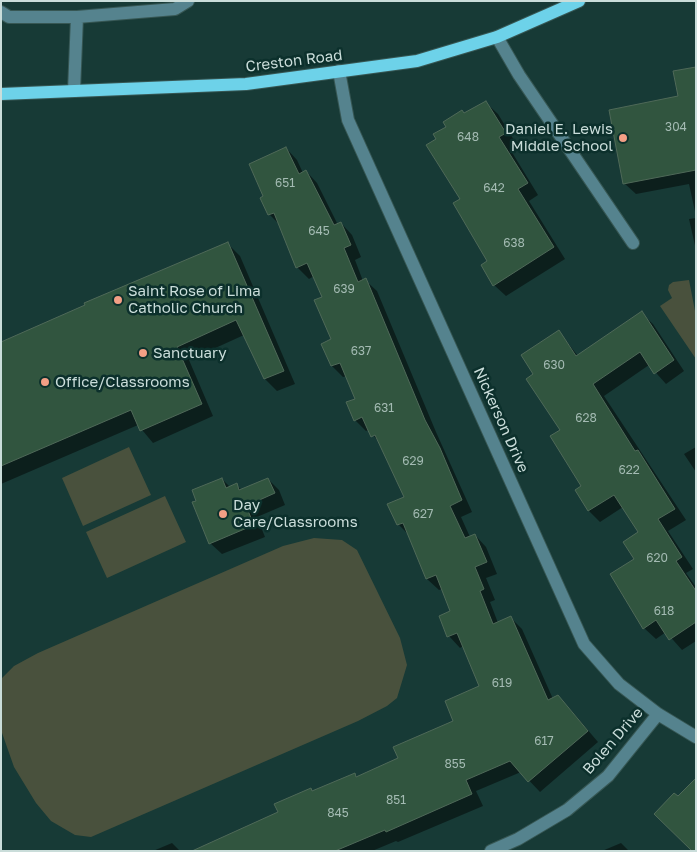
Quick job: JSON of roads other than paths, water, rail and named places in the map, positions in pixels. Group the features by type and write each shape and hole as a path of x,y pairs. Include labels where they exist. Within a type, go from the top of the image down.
{"main road":[{"name":"Creston Road","path":"1,94 246,84 417,61 497,37 580,1"}],"street":[{"path":"1,12 9,17 76,17 175,9 188,1"},
{"path":"74,91 76,17"},
{"path":"497,37 519,75 632,243"},
{"name":"Nickerson Drive","path":"339,71 348,120 584,644 619,684 658,714 696,737"},
{"name":"Bolen Drive","path":"491,851 518,840 567,810 581,799 608,776 658,714"}],"place":[{"name":"Daniel E. Lewis Middle School","path":"623,138"},
{"name":"Saint Rose of Lima Catholic Church","path":"118,300"},
{"name":"Sanctuary","path":"143,353"},
{"name":"Office/Classrooms","path":"45,382"},
{"name":"Day Care/Classrooms","path":"223,514"}]}
